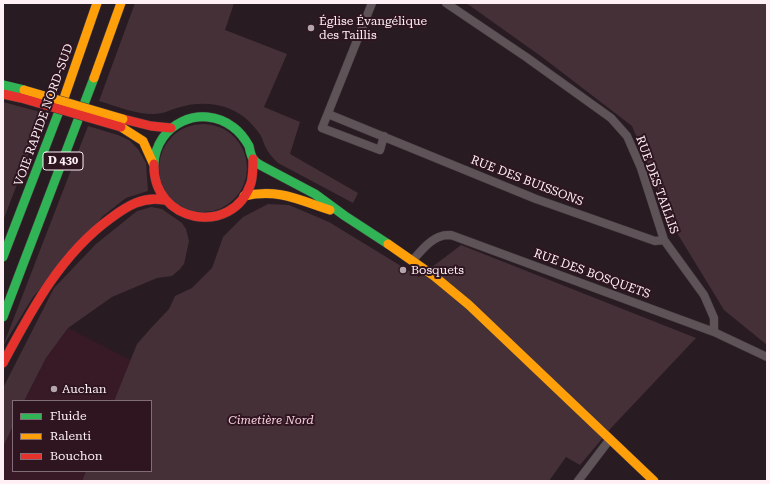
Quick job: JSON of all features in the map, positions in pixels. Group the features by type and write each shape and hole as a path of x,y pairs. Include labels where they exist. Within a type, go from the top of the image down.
{"main road":[{"name":"VOIE RAPIDE NORD-SUD","path":"3,257 60,109 97,3"},
{"name":"D 430","path":"3,317 83,108 121,3"},
{"path":"3,85 23,94 122,123 171,128"},
{"path":"3,94 23,94"},
{"path":"3,363 42,294 73,252 102,223 133,204 155,197 164,200 186,215 199,218 212,217 224,213 236,206 251,185 253,172 253,159 249,146 242,135 232,126 220,120 208,117 194,118 171,128 162,138 156,150 153,163 153,176 157,188 164,200"},
{"path":"122,123 142,141 153,163"},
{"path":"253,159 280,176 317,195 335,211 413,260 444,284 494,327 654,481"},
{"path":"244,196 263,192 288,195 313,205 335,211"}],"street":[{"path":"372,3 322,128 380,150 384,136"},
{"name":"RUE DES TAILLIS","path":"446,3 526,57 611,118 627,136 641,168 664,240 704,295 714,318 714,332"},
{"name":"RUE DES BUISSONS","path":"328,114 536,198 655,240 664,240"},
{"name":"RUE DES BOSQUETS","path":"413,260 431,242 441,236 451,235 714,332 767,357"},
{"path":"578,481 610,439"}],"shaded area":[{"path":"68,328 131,360 114,400 25,400 46,358"},
{"path":"12,428 12,472 86,472 82,481 3,481 3,447"}],"green space":[{"path":"135,3 234,3 225,30 287,54 264,107 300,122 290,154 358,193 353,203 278,163 268,151 254,126 244,117 228,108 211,104 194,104 165,112 146,114 99,101"},
{"path":"464,3 767,3 767,345 724,310 674,228 632,126 542,57 469,5"},
{"path":"3,102 44,113 3,221"},
{"path":"203,124 220,128 234,137 243,151 247,168 243,185 234,199 220,208 203,212 186,208 172,199 163,185 159,168 163,151 172,137 186,128"},
{"path":"88,126 129,140 138,149 146,163 148,191 126,198 103,216 33,297 3,346"},
{"name":"Cimetière Nord","path":"268,204 289,205 329,222 419,277 461,245 696,338 612,427 580,465 566,457 549,481 82,481 86,472 152,472 152,400 114,400 137,344 169,309 175,296 192,288 212,268 223,237 243,217"},
{"path":"151,207 162,209 182,223 186,229 189,241 184,264 172,276 157,278 112,297 68,328 46,358 25,400 12,400 12,428 3,447 3,388 54,288 96,244 137,211"}],"traffic: fast":[{"path":"3,317 94,78"},
{"path":"3,85 24,90"},
{"path":"3,257 63,101"},
{"path":"154,164 157,150 163,138 171,128 194,118 207,117 220,120 238,131 249,146 252,157 257,163 315,194 388,244"}],"traffic: slow":[{"path":"63,101 97,3"},
{"path":"94,78 121,3"},
{"path":"24,90 123,119"},
{"path":"121,127 143,141 153,163"},
{"path":"244,196 267,193 278,194 330,210"},
{"path":"388,244 434,276 469,305 654,481"}],"traffic: jam":[{"path":"3,94 21,98"},
{"path":"21,98 121,127"},
{"path":"123,119 151,126 171,128"},
{"path":"154,164 157,184 166,200 179,210 195,216 212,217 228,212 242,200 251,183 253,174 253,159"},
{"path":"3,363 49,284 77,248 93,232 129,206 149,199 164,200"}],"place":[{"name":"Église Évangélique des Taillis","path":"311,28"},
{"name":"Bosquets","path":"403,270"},
{"name":"Auchan","path":"54,389"}]}
